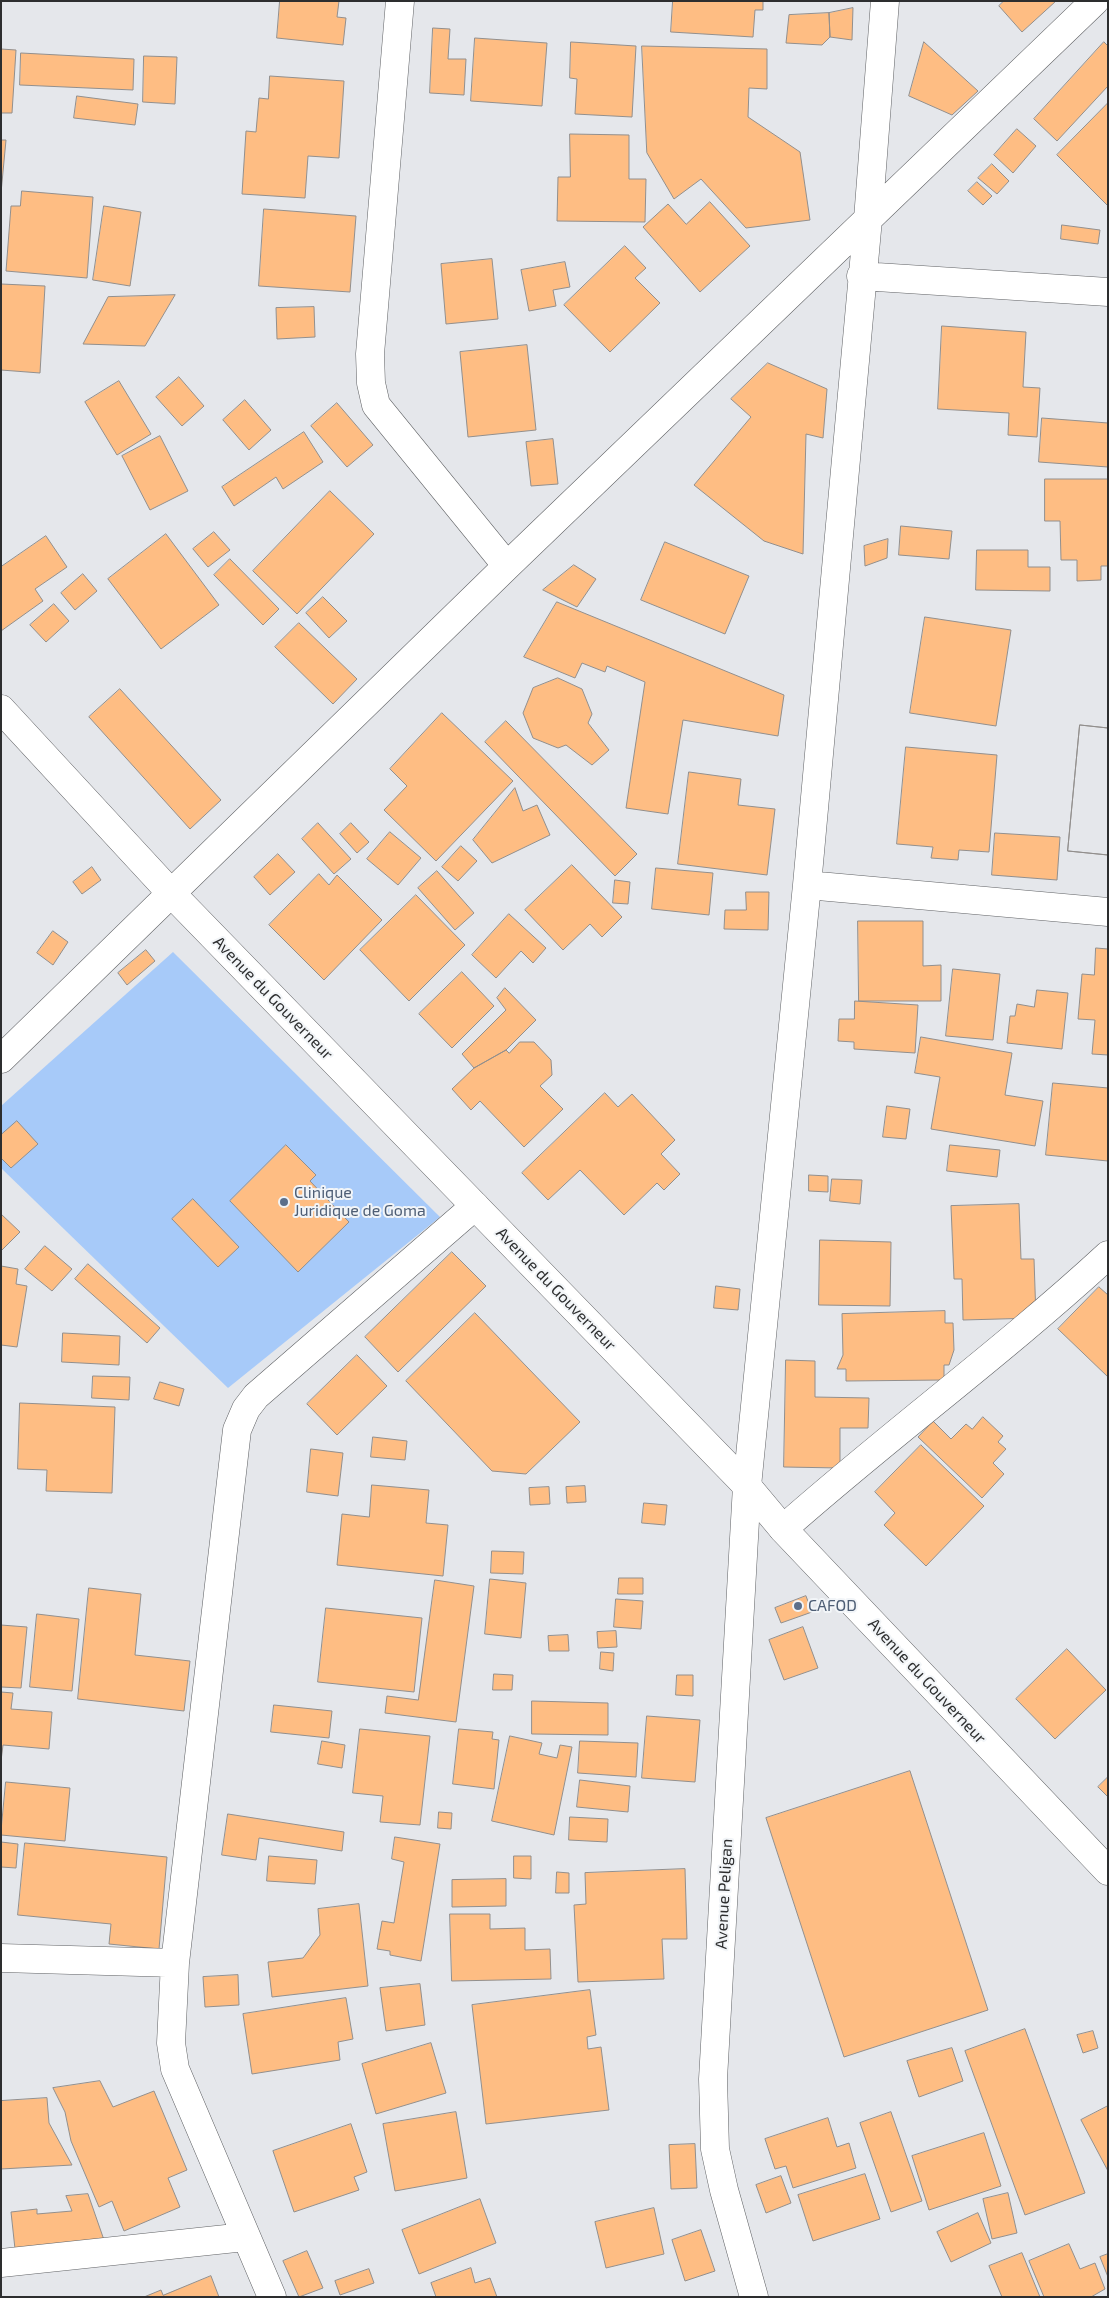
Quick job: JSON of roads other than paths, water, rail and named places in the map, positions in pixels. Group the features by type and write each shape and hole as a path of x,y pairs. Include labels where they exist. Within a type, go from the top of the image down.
{"street":[{"path":"400,1 370,354 371,383 376,405 507,566"},
{"name":"Avenue Peligan","path":"754,2297 724,2190 715,2149 713,2117 747,1486 807,885 861,276 868,219 885,1"},
{"path":"1,1059 507,566 1095,1"},
{"path":"861,276 1108,292"},
{"name":"Avenue du Gouverneur","path":"1,709 171,893 747,1486 784,1529 1108,1871"},
{"path":"807,885 1108,912"},
{"path":"272,2297 175,2069 171,2043 174,1963 238,1430 246,1409 256,1396 474,1206"},
{"path":"784,1529 844,1475 1058,1301 1108,1254"},
{"path":"1,1958 174,1963"},
{"path":"1,2263 245,2237"}],"place":[{"name":"Clinique Juridique de Goma","path":"284,1202"},
{"name":"CAFOD","path":"798,1606"}]}
